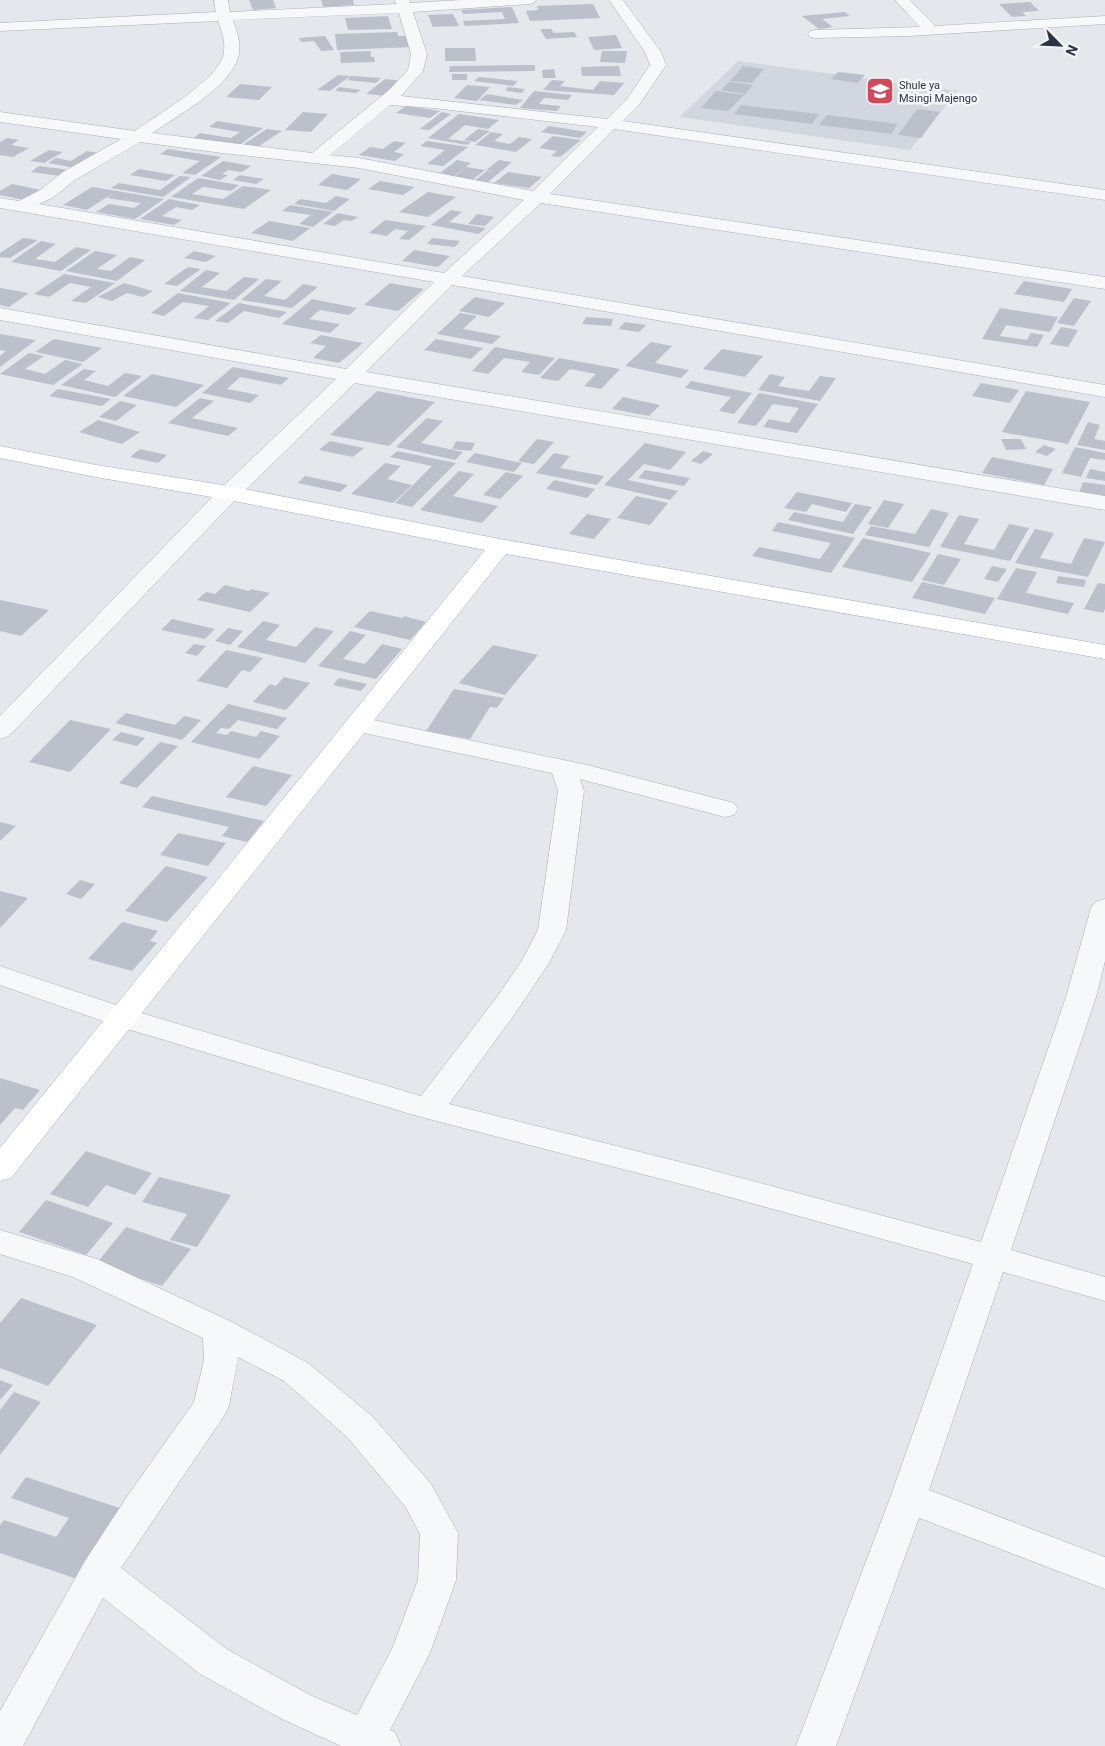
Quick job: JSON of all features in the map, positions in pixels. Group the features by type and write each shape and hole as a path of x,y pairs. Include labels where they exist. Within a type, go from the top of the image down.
{"street":[{"path":"0,27 223,8 529,0"},
{"path":"0,731 229,493 351,376 449,278 537,197 633,102 658,65 653,52 616,0"},
{"path":"902,0 930,30"},
{"path":"318,157 386,100 415,71 419,54 403,4"},
{"path":"22,206 46,194 69,176 138,136 208,86 222,73 230,58 232,40 223,8"},
{"path":"815,34 930,30 1105,20"},
{"path":"386,100 433,103 610,124 1105,195"},
{"path":"0,117 222,148 360,162 537,197 1105,283"},
{"path":"0,203 1105,390"},
{"path":"0,314 351,376 1105,503"},
{"path":"0,452 96,471 229,493 500,546 1105,652"},
{"path":"0,1170 121,1016 359,725 500,546"},
{"path":"359,725 587,772 726,809"},
{"path":"428,1108 507,1004 535,962 552,930 571,791 563,768"},
{"path":"816,1746 908,1498 992,1257 1081,997 1105,908"},
{"path":"0,975 121,1016 428,1108 700,1178 1105,1289"},
{"path":"0,1242 85,1268 220,1331 296,1372 360,1427 418,1495 439,1533 437,1580 374,1742 296,1707 214,1662 98,1572"},
{"path":"2,1746 98,1572 141,1506 211,1406 221,1360 220,1331"},
{"path":"908,1498 1105,1573"}],"shaded area":[{"path":"738,61 958,91 910,150 680,117"}],"building":[{"path":"249,0 273,0 276,8 253,10"},
{"path":"321,0 353,0 354,5 323,7"},
{"path":"1030,2 1039,11 1022,12 1026,16 1012,17 999,4"},
{"path":"593,4 600,18 530,21 526,11 538,10 537,6"},
{"path":"512,7 519,23 465,26 463,21 505,19 502,12 463,14 461,10"},
{"path":"845,12 850,16 822,19 833,27 819,29 802,16"},
{"path":"453,14 459,26 433,27 428,15"},
{"path":"388,16 392,29 348,30 345,18"},
{"path":"540,29 551,29 554,33 574,32 577,37 546,39"},
{"path":"397,32 398,36 409,36 412,47 337,50 335,34"},
{"path":"616,35 622,48 594,50 588,37"},
{"path":"325,36 334,50 321,51 314,41 301,42 299,38"},
{"path":"445,48 475,48 476,61 445,61"},
{"path":"371,51 371,57 374,57 375,62 341,63 340,52"},
{"path":"602,51 627,51 625,63 600,62"},
{"path":"535,65 535,71 449,72 450,66"},
{"path":"619,66 621,76 582,76 581,67"},
{"path":"743,66 764,69 752,83 730,81"},
{"path":"554,69 556,78 543,78 542,70"},
{"path":"838,72 865,75 858,83 831,79"},
{"path":"452,74 467,74 467,80 452,80"},
{"path":"338,75 350,76 330,91 317,90"},
{"path":"351,76 381,78 376,83 347,80"},
{"path":"479,77 518,81 513,86 474,81"},
{"path":"385,79 405,81 386,96 366,94"},
{"path":"552,80 565,81 560,86 593,90 600,81 624,83 614,95 543,90"},
{"path":"729,82 753,85 745,94 721,90"},
{"path":"240,84 272,87 259,100 226,97"},
{"path":"467,85 490,87 477,101 454,98"},
{"path":"339,87 361,90 356,93 335,91"},
{"path":"508,87 525,89 522,93 505,91"},
{"path":"534,91 572,95 568,100 544,98 539,104 561,106 557,111 520,108"},
{"path":"716,91 744,95 728,111 701,108"},
{"path":"487,94 523,100 516,105 479,100"},
{"path":"741,105 819,114 812,124 734,114"},
{"path":"406,106 440,111 430,118 396,113"},
{"path":"917,109 940,112 921,138 898,135"},
{"path":"303,112 328,114 311,132 285,130"},
{"path":"442,112 451,114 429,130 420,129"},
{"path":"459,114 499,120 488,129 465,125 448,139 471,142 467,145 428,138"},
{"path":"827,115 898,124 891,134 819,125"},
{"path":"217,121 263,128 238,146 192,139 200,133 231,138 240,132 209,127"},
{"path":"549,126 587,132 580,138 541,132"},
{"path":"267,129 282,131 256,148 241,146"},
{"path":"478,129 490,131 475,142 464,140"},
{"path":"491,132 503,134 494,141 510,144 519,137 532,139 516,152 475,145"},
{"path":"553,136 581,140 560,157 551,156 557,151 539,148"},
{"path":"7,138 19,140 11,145 29,148 13,157 0,155 0,142"},
{"path":"394,141 406,143 394,152 404,154 395,161 359,155 370,147 383,149"},
{"path":"427,141 468,147 443,166 427,164 445,150 420,146"},
{"path":"168,149 221,157 195,175 182,173 200,161 160,154"},
{"path":"49,150 63,152 44,163 30,161"},
{"path":"87,151 99,153 75,168 48,163 56,158 71,161"},
{"path":"457,160 471,163 454,176 440,173"},
{"path":"499,160 512,162 488,182 475,180 487,171 495,172 486,170"},
{"path":"223,161 251,166 242,172 228,170 222,174 228,175 220,180 201,176"},
{"path":"39,166 69,170 61,176 31,172"},
{"path":"466,167 485,170 472,180 454,177"},
{"path":"139,169 175,175 166,181 130,175"},
{"path":"508,172 542,177 529,188 494,183"},
{"path":"332,174 361,179 347,190 318,185"},
{"path":"240,175 264,179 256,184 233,180"},
{"path":"180,176 191,177 163,197 111,188 119,183 160,190"},
{"path":"198,178 239,185 231,191 203,187 192,194 223,199 243,186 271,190 244,209 171,197"},
{"path":"380,181 415,187 403,195 368,189"},
{"path":"12,184 46,191 29,201 0,195 0,191"},
{"path":"92,187 164,199 135,219 96,212 109,204 134,208 141,203 107,198 113,193 87,210 63,205"},
{"path":"428,192 456,197 428,217 399,212"},
{"path":"336,196 350,199 334,211 294,204 300,199 326,203"},
{"path":"169,199 200,205 192,210 176,207 162,216 182,220 174,225 140,219"},
{"path":"290,205 333,212 313,227 299,224 311,215 282,211"},
{"path":"451,210 462,212 449,222 486,228 479,234 431,225"},
{"path":"338,213 358,217 351,221 344,220 335,226 323,224"},
{"path":"477,214 494,217 485,226 468,224"},
{"path":"385,220 426,226 409,240 399,239 408,231 395,229 387,236 369,233"},
{"path":"269,221 310,228 293,241 251,233"},
{"path":"23,238 38,240 10,258 0,257 0,253"},
{"path":"432,238 460,241 455,247 427,244"},
{"path":"41,241 56,244 35,259 55,262 76,247 91,250 61,271 11,262"},
{"path":"414,250 450,256 438,267 402,261"},
{"path":"95,251 117,255 97,269 111,271 130,257 145,260 117,281 66,271"},
{"path":"194,251 216,256 206,262 184,258"},
{"path":"188,267 201,269 177,286 164,284"},
{"path":"206,270 220,273 202,287 226,291 244,277 259,279 234,300 180,291"},
{"path":"64,274 115,283 86,303 71,301 91,287 70,283 49,297 34,294"},
{"path":"266,279 282,281 264,296 285,300 303,284 318,287 292,308 241,300"},
{"path":"1024,281 1072,289 1064,302 1014,294"},
{"path":"124,283 153,291 143,297 127,293 112,301 98,297"},
{"path":"390,283 424,289 398,311 364,305"},
{"path":"0,288 29,293 9,307 0,305"},
{"path":"178,293 231,303 208,320 194,318 209,306 183,302 164,316 151,313"},
{"path":"475,297 505,303 489,317 459,311"},
{"path":"1074,298 1091,301 1074,326 1057,323"},
{"path":"312,299 357,308 349,315 320,310 309,319 340,324 330,333 282,324"},
{"path":"239,303 287,312 279,318 244,311 228,323 215,321"},
{"path":"1000,308 1058,317 1050,332 1006,325 1000,336 1027,340 1031,333 1044,335 1037,347 982,339"},
{"path":"460,313 477,316 463,329 501,336 492,344 437,334"},
{"path":"586,317 613,319 611,326 582,324"},
{"path":"625,322 646,325 639,332 618,329"},
{"path":"1061,327 1078,330 1068,347 1050,344"},
{"path":"0,334 36,340 0,367 0,356 6,351 0,350"},
{"path":"321,335 363,343 339,363 313,358 326,346 310,343"},
{"path":"54,339 102,348 83,362 35,352"},
{"path":"436,339 483,348 471,359 424,350"},
{"path":"651,342 672,346 655,363 689,370 681,378 625,366"},
{"path":"495,347 555,358 539,375 521,372 530,362 504,358 488,374 472,371"},
{"path":"722,349 763,356 745,377 703,369"},
{"path":"29,353 44,356 25,369 45,374 65,360 83,364 53,385 0,374"},
{"path":"559,358 620,369 601,389 584,386 596,374 570,369 558,381 540,378"},
{"path":"233,367 289,378 281,385 240,377 227,389 259,395 250,403 202,393"},
{"path":"84,369 96,371 84,380 108,386 125,373 142,376 115,397 61,385"},
{"path":"152,374 204,385 176,407 123,396"},
{"path":"770,374 785,377 778,386 809,391 820,376 836,378 820,401 758,390"},
{"path":"691,381 752,393 734,414 719,411 731,397 685,388"},
{"path":"981,383 1019,390 1010,403 972,396"},
{"path":"58,389 111,399 102,406 49,396"},
{"path":"377,391 435,402 389,446 330,435"},
{"path":"1026,391 1090,402 1068,444 1002,432"},
{"path":"759,393 818,404 797,433 763,427 769,419 789,423 799,408 773,404 756,426 737,423"},
{"path":"623,397 660,405 649,416 612,409"},
{"path":"200,398 214,401 192,418 238,428 228,436 168,423"},
{"path":"120,401 137,405 116,421 99,417"},
{"path":"427,418 443,421 421,443 463,452 455,460 396,447"},
{"path":"98,420 140,432 122,444 79,432"},
{"path":"1088,422 1100,425 1094,439 1105,441 1105,450 1077,445"},
{"path":"537,439 554,442 534,464 518,461"},
{"path":"1001,439 1021,439 1026,449 1006,450"},
{"path":"330,441 364,448 353,457 319,450"},
{"path":"456,441 475,443 471,451 452,449"},
{"path":"645,443 686,452 670,470 644,464 628,480 678,491 670,500 604,485"},
{"path":"1044,445 1056,449 1047,456 1035,452"},
{"path":"1075,447 1105,453 1105,460 1090,458 1081,477 1062,473"},
{"path":"140,449 167,455 158,463 130,457"},
{"path":"397,451 456,463 412,507 395,503 432,466 390,457"},
{"path":"703,451 713,454 701,464 691,461"},
{"path":"475,453 522,463 514,472 466,462"},
{"path":"554,453 570,456 560,468 604,476 597,485 536,473"},
{"path":"992,457 1053,469 1044,485 982,473"},
{"path":"385,463 401,466 387,479 412,485 393,503 351,494"},
{"path":"1090,469 1105,472 1105,481 1086,478"},
{"path":"645,470 690,478 684,486 638,478"},
{"path":"459,471 474,474 453,496 498,506 482,523 420,510"},
{"path":"506,472 523,476 500,499 483,495"},
{"path":"305,476 348,485 340,492 298,483"},
{"path":"554,480 595,489 587,498 546,489"},
{"path":"1083,482 1105,485 1105,497 1079,493"},
{"path":"797,492 852,503 846,512 812,504 806,512 784,508"},
{"path":"636,496 668,503 650,525 617,518"},
{"path":"884,500 904,504 888,528 868,524"},
{"path":"855,504 872,507 853,534 788,520 794,512 843,522"},
{"path":"931,509 949,513 929,547 865,535 871,526 915,534"},
{"path":"587,514 611,519 594,539 569,534"},
{"path":"959,515 979,519 964,544 994,550 1009,524 1029,528 1010,561 940,547"},
{"path":"778,522 855,538 831,573 752,556 759,547 820,559 831,543 772,531"},
{"path":"1035,529 1054,533 1040,558 1071,564 1084,538 1105,542 1088,577 1015,563"},
{"path":"863,538 931,553 912,582 842,567"},
{"path":"938,554 961,559 944,585 922,580"},
{"path":"992,566 1007,569 998,582 984,579"},
{"path":"1016,568 1037,572 1026,593 1074,603 1068,614 997,599"},
{"path":"1058,576 1086,580 1084,587 1056,583"},
{"path":"922,582 995,598 985,614 912,598"},
{"path":"1098,583 1105,584 1105,609 1103,613 1084,609"},
{"path":"225,585 249,591 251,589 270,593 250,612 197,600 206,592 215,594"},
{"path":"0,600 49,610 21,636 0,631"},
{"path":"370,611 403,618 404,616 426,622 410,640 354,627"},
{"path":"172,619 215,629 205,639 161,630"},
{"path":"263,621 280,625 266,640 296,647 315,627 334,631 305,663 237,647"},
{"path":"228,628 243,631 230,645 215,641"},
{"path":"350,631 366,635 343,659 365,664 382,644 402,649 376,679 318,666"},
{"path":"194,644 206,646 197,656 185,653"},
{"path":"493,645 538,655 505,695 459,683"},
{"path":"226,650 263,658 250,672 242,670 227,688 197,681"},
{"path":"284,677 310,683 286,710 253,702 270,684 276,686"},
{"path":"339,678 367,684 361,691 333,685"},
{"path":"454,689 504,698 497,708 490,707 470,739 426,731"},
{"path":"228,704 287,718 277,729 238,720 229,729 221,728 216,733 227,735 231,731 256,737 261,731 280,736 259,759 191,742"},
{"path":"126,713 175,725 184,716 201,720 182,740 115,723"},
{"path":"70,720 111,729 70,772 29,762"},
{"path":"121,732 145,738 137,746 112,740"},
{"path":"160,742 178,746 137,788 119,783"},
{"path":"253,766 292,775 266,806 226,797"},
{"path":"152,796 264,821 247,842 222,836 229,827 142,807"},
{"path":"0,822 16,826 0,841"},
{"path":"178,833 226,843 208,866 160,855"},
{"path":"166,866 208,877 167,922 125,911"},
{"path":"80,880 95,884 81,899 66,894"},
{"path":"0,891 28,898 0,928"},
{"path":"122,922 158,931 150,941 157,943 132,971 88,959"},
{"path":"0,1078 40,1090 23,1110 15,1108 0,1125"},
{"path":"86,1151 152,1173 135,1195 106,1185 88,1207 50,1194"},
{"path":"159,1177 231,1195 197,1247 170,1240 187,1214 142,1202"},
{"path":"46,1200 113,1223 86,1255 19,1232"},
{"path":"126,1227 191,1249 162,1286 96,1264"},
{"path":"21,1298 97,1325 48,1386 0,1368 0,1323"},
{"path":"0,1380 13,1385 0,1400"},
{"path":"14,1392 41,1402 0,1455 0,1410"},
{"path":"26,1477 129,1511 83,1581 0,1553 0,1525 4,1520 56,1537 69,1518 11,1498"}],"place":[{"name":"Shule ya Msingi Majengo","path":"880,91"}]}
